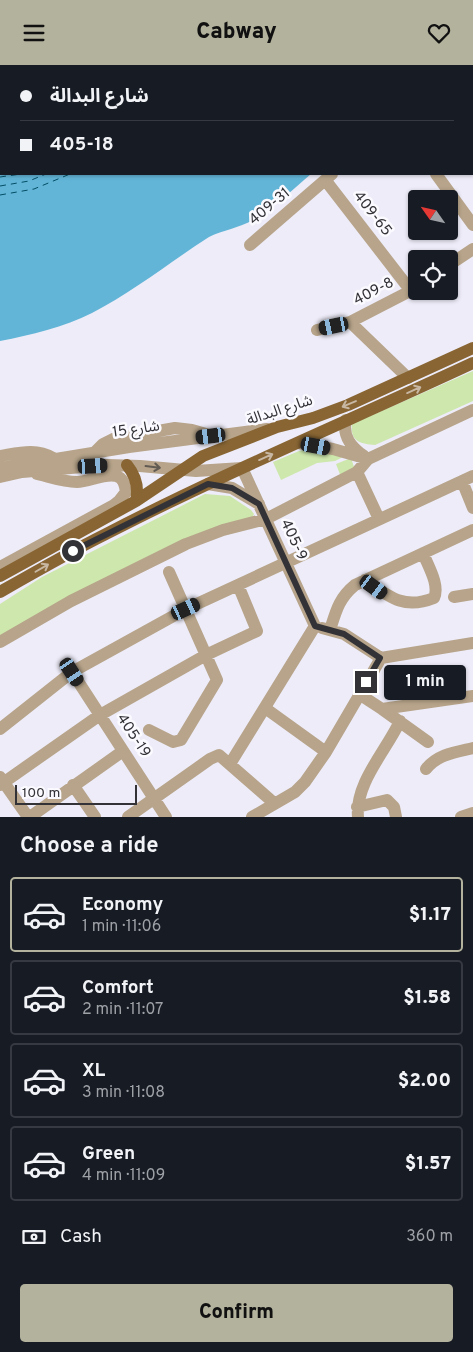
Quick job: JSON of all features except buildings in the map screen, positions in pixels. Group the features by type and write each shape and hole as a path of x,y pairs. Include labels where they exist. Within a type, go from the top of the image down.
{"main road":[{"name":"شارع البدالة","path":"0,576 136,501 203,456 277,427 331,412 408,379 473,348"},
{"path":"0,592 99,537 208,484 473,363"},
{"path":"127,465 136,482 136,501"}],"street":[{"path":"437,175 473,225"},
{"name":"409-31","path":"250,245 329,177"},
{"name":"409-65","path":"329,177 408,281"},
{"path":"458,259 473,249"},
{"name":"409-8","path":"317,330 350,322 408,292"},
{"path":"350,322 408,379"},
{"path":"0,642 71,601 186,544 224,530 266,519 357,472 368,459 473,410"},
{"path":"346,420 344,427 348,441 368,459"},
{"name":"شارع 15","path":"1,471 22,472 95,452 277,427"},
{"path":"95,452 103,444 113,439 176,428 192,430 211,436"},
{"path":"299,443 333,449 368,459"},
{"name":"شارع 15","path":"1,471 55,464 127,465 211,471 242,468"},
{"name":"405-9","path":"242,468 315,626"},
{"path":"0,567 114,505 126,492 124,483 115,476 78,482 22,472"},
{"path":"357,472 379,519"},
{"path":"0,729 72,672 186,609 468,478 473,508"},
{"path":"208,484 232,488 259,504"},
{"path":"330,630 339,603 346,593 365,580 473,530"},
{"path":"365,580 397,601 410,603 434,598 435,586 423,553"},
{"path":"149,730 173,742 181,740 217,680 170,572"},
{"path":"123,751 29,817 1,782 100,715 206,655 258,631 238,585"},
{"path":"454,597 473,594"},
{"path":"230,764 315,626 351,638 380,658 473,643"},
{"path":"252,817 295,792 306,782 326,752 380,658"},
{"name":"405-19","path":"72,672 166,817"},
{"path":"359,694 428,742"},
{"path":"382,709 473,696"},
{"path":"265,708 326,752"},
{"path":"396,817 394,807 387,800 357,812 359,795 364,784 400,721"},
{"path":"426,769 439,757 473,748"},
{"path":"128,817 219,755 274,803"},
{"path":"73,785 95,817"},
{"path":"461,817 473,813"}],"green space":[{"path":"473,371 473,401 375,445 365,444 354,438 352,424"},
{"path":"311,448 343,457 335,461 317,463 281,480 273,462"},
{"path":"351,458 354,467 341,477 336,464"},
{"path":"205,494 230,496 254,514 252,518 0,637 0,604 42,577"}],"water":[{"path":"0,175 310,175 261,215 242,225 209,237 107,305 92,313 47,330 0,341"}],"ferry route":[{"path":"0,177 14,175"},
{"path":"0,186 29,181 44,175"},
{"path":"0,195 34,189 68,175"}],"route":[{"path":"73,551 208,484 232,488 259,504 315,626 344,634 380,658 366,682"}]}
